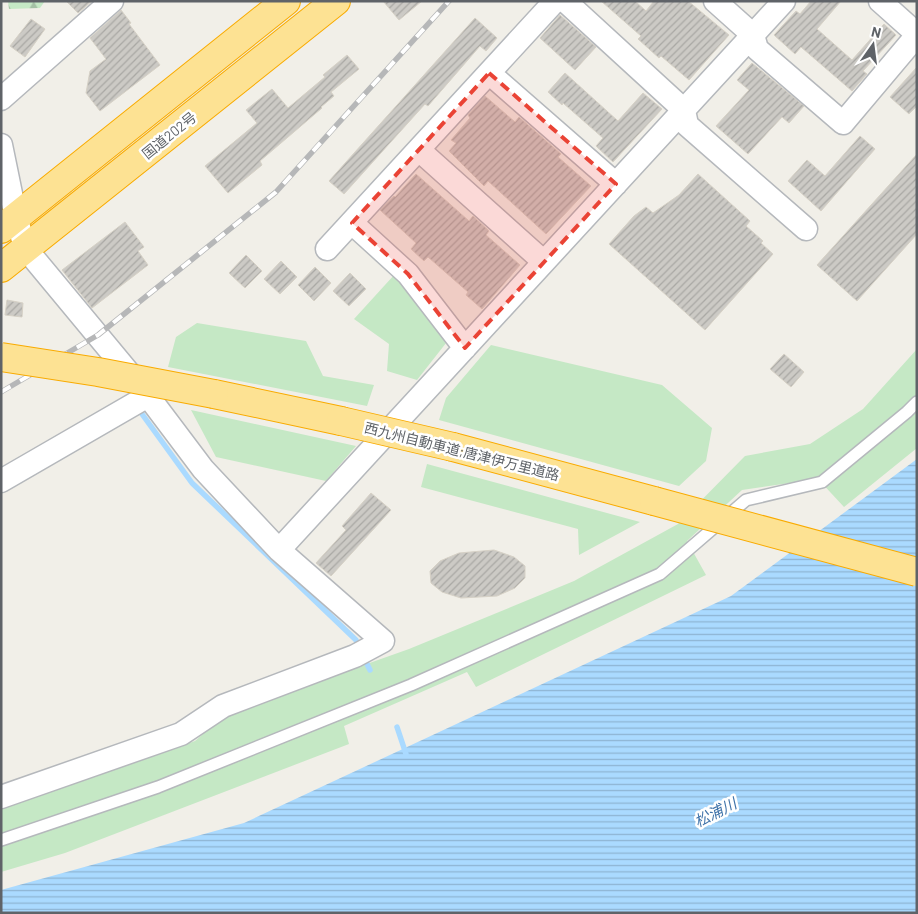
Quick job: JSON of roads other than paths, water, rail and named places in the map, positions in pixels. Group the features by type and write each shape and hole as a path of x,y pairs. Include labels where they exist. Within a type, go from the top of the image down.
{"highway":[{"path":"9,223 286,1"},
{"name":"国道202号","path":"1,268 336,1"},
{"name":"西九州自動車道;唐津伊万里道路","path":"1,357 98,372 341,421 453,448 917,572"}],"street":[{"path":"1,100 112,1"},
{"path":"327,249 555,1"},
{"path":"565,1 684,110 687,125 806,229"},
{"path":"714,1 753,35 757,49 843,123 917,35 880,1"},
{"path":"279,550 784,1"},
{"path":"489,73 616,184"},
{"path":"1,145 9,223 26,249 148,396 203,468 279,550 383,641 363,652 223,706 181,734 1,797"},
{"path":"419,150 544,262"},
{"path":"352,223 408,274 465,348"},
{"path":"1,481 148,396"}],"lane":[{"path":"1,840 158,787 302,729 411,685 660,574 746,500 822,482 917,402"}],"water":[{"name":"松浦川","path":"917,459 917,913 1,913 1,890 244,823 731,596"}],"waterway":[{"path":"142,414 192,483 356,640 359,647"},
{"path":"364,658 370,670"},
{"path":"397,727 406,754"}],"railway":[{"path":"1,392 98,335 276,192 449,1"}]}
